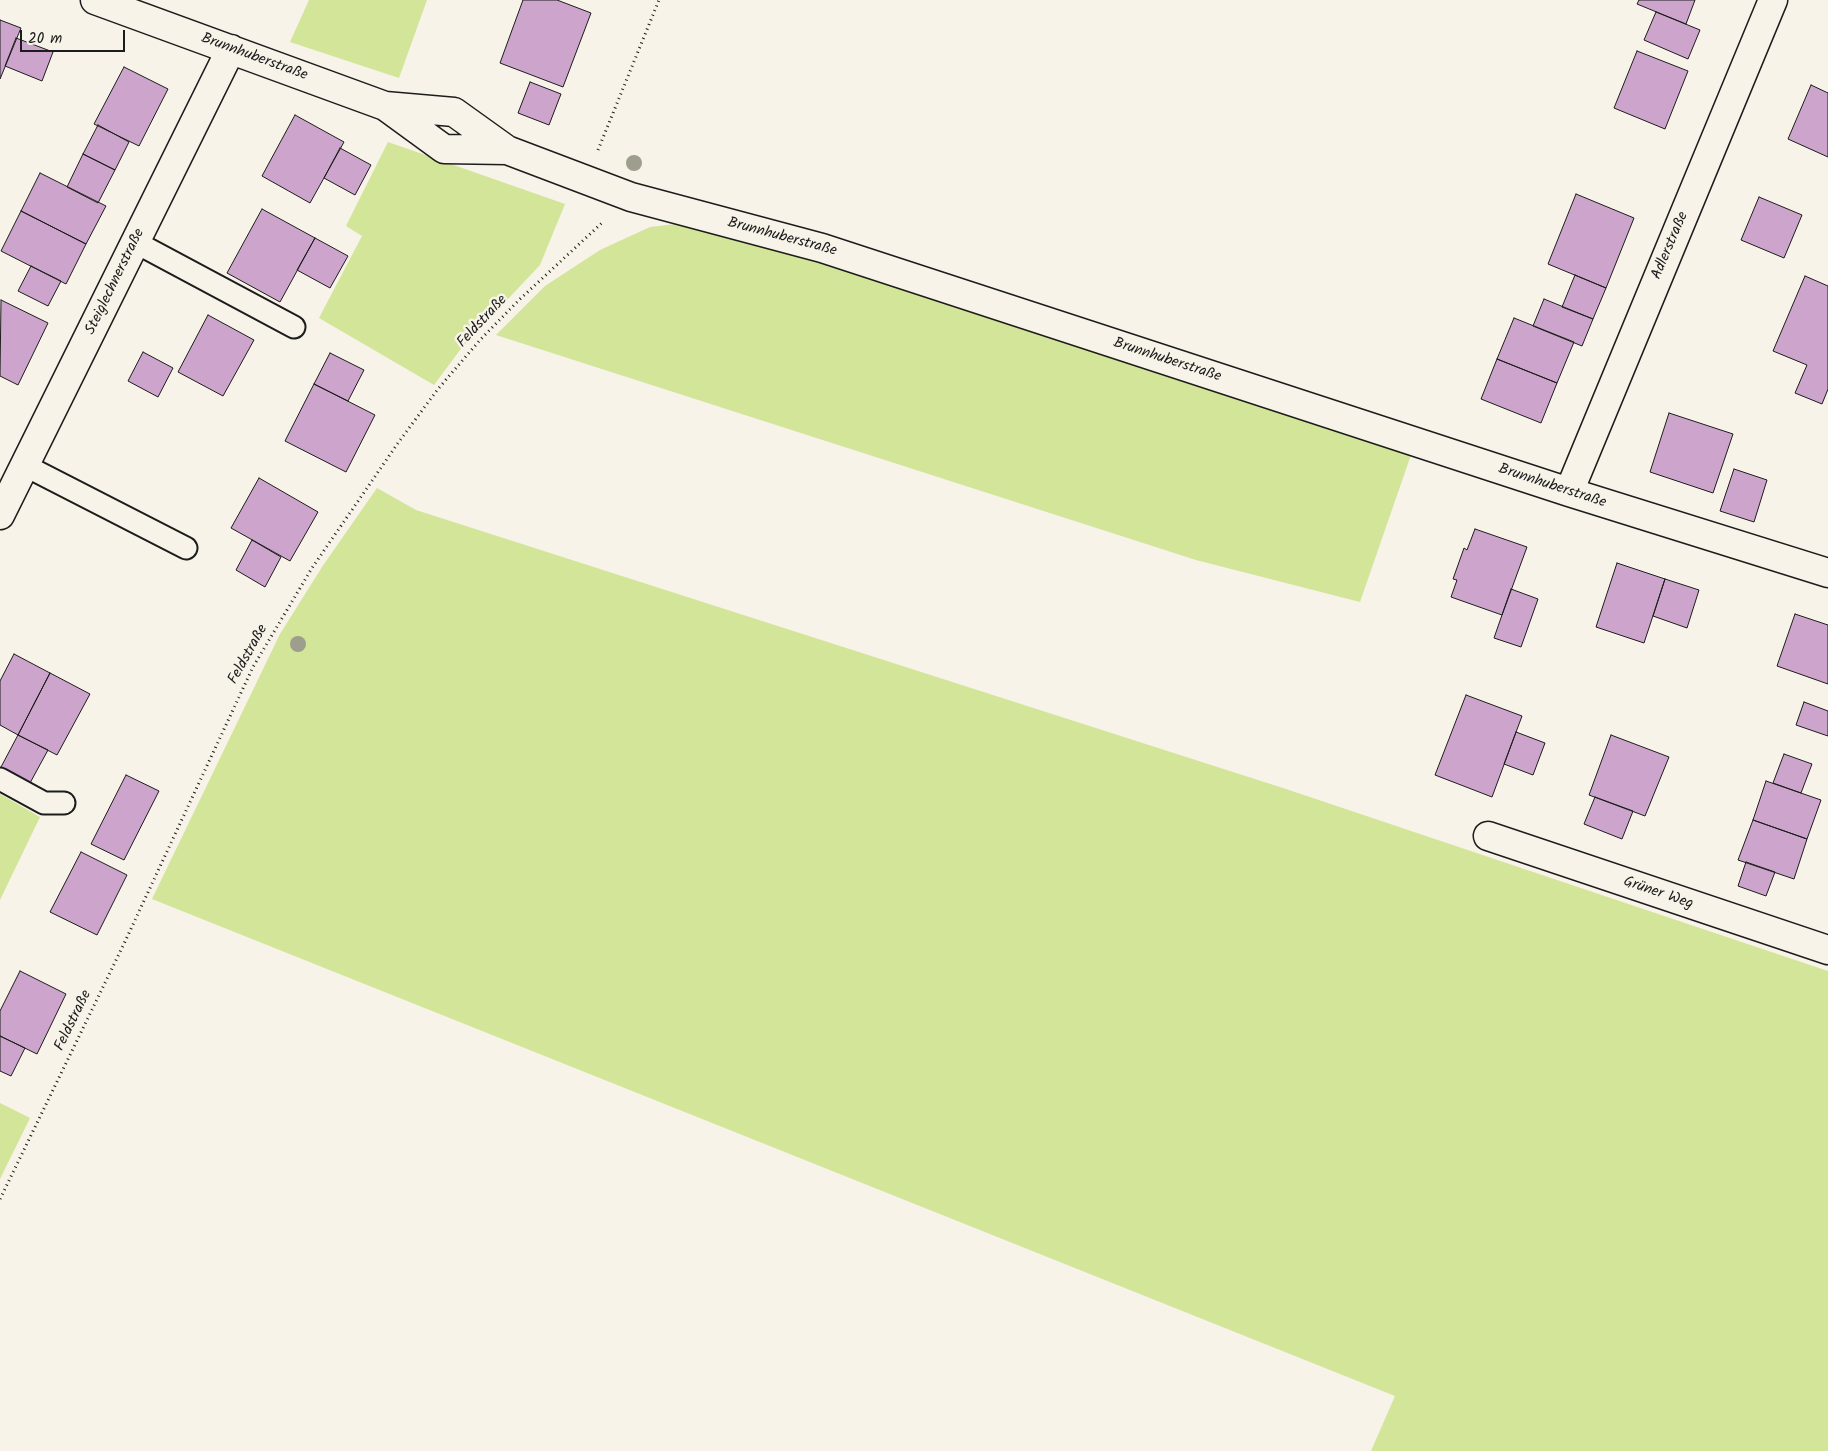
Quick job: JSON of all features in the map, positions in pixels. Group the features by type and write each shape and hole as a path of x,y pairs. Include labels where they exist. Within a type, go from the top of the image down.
{"street":[{"name":"Brunnhuberstraße","path":"95,0 385,106 454,112 507,150 631,197 822,248 1569,492 1828,573"},
{"name":"Adlerstraße","path":"1569,492 1773,0"},
{"name":"Steiglechnerstraße","path":"0,515 231,50"},
{"name":"Brunnhuberstraße","path":"385,106 444,149 507,150"},
{"name":"Grüner Weg","path":"1488,836 1828,950"}],"lane":[{"path":"135,242 294,327"},
{"path":"24,465 186,548"},
{"path":"0,779 44,803 64,803"}],"path":[{"path":"586,179 659,0"},
{"name":"Feldstraße","path":"0,1199 122,948 253,667 312,568 398,443 438,389 480,340 565,256 631,197"}],"green space":[{"path":"309,0 427,0 399,78 290,42"},
{"path":"388,142 565,204 540,265 460,350 434,385 319,318 362,236 346,226"},
{"path":"685,223 716,229 1094,347 1412,452 1360,602 1196,560 496,335 545,286 600,250 650,227"},
{"path":"377,488 416,510 1286,789 1828,971 1828,1451 1371,1451 1395,1396 152,899 280,634 322,567"},
{"path":"0,794 40,817 0,900"},
{"path":"0,1103 30,1118 0,1179"}],"building":[{"path":"523,0 557,0 591,13 563,87 500,63"},
{"path":"1639,0 1695,0 1686,24 1637,4"},
{"path":"1656,12 1700,30 1688,59 1644,40"},
{"path":"0,20 21,28 0,79"},
{"path":"16,38 53,52 42,81 5,66"},
{"path":"1637,51 1688,71 1665,129 1614,108"},
{"path":"124,67 168,89 139,146 94,124"},
{"path":"530,82 561,94 549,125 518,113"},
{"path":"1811,85 1828,93 1828,157 1788,139"},
{"path":"295,115 344,142 310,203 262,176"},
{"path":"98,125 129,142 115,170 83,154"},
{"path":"340,148 371,165 355,195 324,178"},
{"path":"83,154 115,170 98,203 67,187"},
{"path":"40,173 106,206 86,244 21,211"},
{"path":"1576,194 1634,218 1606,288 1548,264"},
{"path":"1759,197 1802,215 1784,258 1741,240"},
{"path":"262,209 315,238 280,302 227,273"},
{"path":"21,211 86,244 66,284 1,251"},
{"path":"315,238 348,256 330,288 297,270"},
{"path":"31,266 61,281 48,306 18,291"},
{"path":"1575,275 1606,288 1593,319 1562,307"},
{"path":"1805,276 1828,286 1828,389 1822,404 1795,393 1807,365 1773,351"},
{"path":"1544,299 1593,319 1582,346 1533,326"},
{"path":"1,300 48,323 18,385 0,376"},
{"path":"208,315 254,340 223,396 178,372"},
{"path":"1514,318 1574,342 1557,383 1497,359"},
{"path":"143,352 173,368 158,397 128,381"},
{"path":"330,353 364,370 348,401 314,384"},
{"path":"1497,359 1557,383 1541,423 1481,399"},
{"path":"314,384 375,415 346,472 285,441"},
{"path":"1669,413 1733,434 1713,493 1650,472"},
{"path":"1734,469 1767,480 1754,522 1720,511"},
{"path":"259,478 318,512 290,561 231,528"},
{"path":"1475,529 1527,547 1502,615 1451,597 1457,580 1453,579 1464,548 1467,550"},
{"path":"252,540 281,557 265,587 236,570"},
{"path":"1617,563 1665,579 1644,643 1596,627"},
{"path":"1665,579 1699,590 1687,628 1653,616"},
{"path":"1511,589 1538,599 1521,647 1494,638"},
{"path":"1795,614 1828,625 1828,684 1777,666"},
{"path":"14,654 50,673 18,735 0,725 0,681"},
{"path":"50,673 90,694 57,755 18,735"},
{"path":"1466,695 1522,716 1492,797 1435,775"},
{"path":"1804,702 1828,711 1828,736 1796,725"},
{"path":"1516,732 1545,743 1533,775 1504,764"},
{"path":"18,735 48,750 30,783 1,767"},
{"path":"1611,735 1669,757 1645,816 1589,795"},
{"path":"1784,754 1812,764 1801,793 1773,783"},
{"path":"126,775 159,791 124,860 91,844"},
{"path":"1766,781 1821,800 1807,839 1753,820"},
{"path":"1595,797 1633,811 1622,839 1584,824"},
{"path":"1753,820 1807,839 1794,879 1738,860"},
{"path":"81,852 127,875 97,935 50,912"},
{"path":"1746,862 1775,872 1766,896 1738,886"},
{"path":"20,971 66,994 37,1054 0,1036 0,1011"},
{"path":"0,1036 25,1048 11,1076 0,1071"}]}
